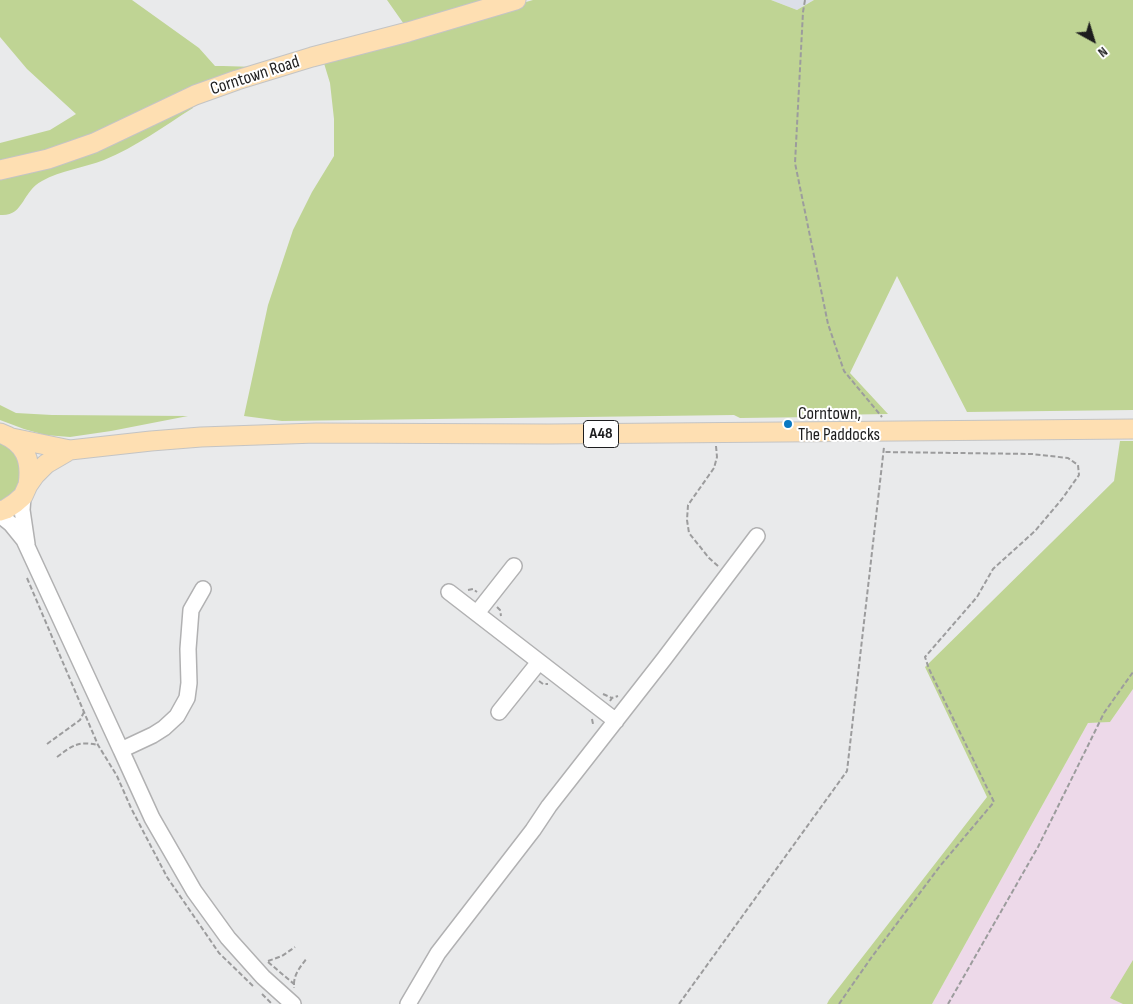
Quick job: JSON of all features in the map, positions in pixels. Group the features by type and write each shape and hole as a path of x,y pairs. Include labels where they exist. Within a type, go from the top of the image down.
{"main road":[{"name":"Corntown Road","path":"0,170 48,159 94,143 195,95 237,80 516,0"},
{"name":"A48","path":"6,436 70,450 160,440 249,434 548,434 1133,429"},
{"name":"A48","path":"6,436 22,448 28,459 30,472 25,490"},
{"name":"A48","path":"0,513 15,504 35,475 46,464 70,450"}],"street":[{"path":"25,490 22,510 28,550"},
{"path":"0,513 24,540 152,818 194,891 228,938 262,977 293,996"},
{"path":"408,1004 438,953 757,536"},
{"path":"477,613 514,566"},
{"path":"121,750 164,728 177,716 187,698 190,683 188,649 191,610 203,589"},
{"path":"449,592 616,721"},
{"path":"499,712 539,662"}],"path":[{"path":"679,1004 847,771 884,431 883,418 844,371 828,324 795,164 802,12 805,0"},
{"path":"715,440 717,457 714,468 688,505 687,520 689,533 709,558 721,569"},
{"path":"839,1004 940,866 994,802 929,669 925,657 978,597 993,569 1035,531 1079,475 1078,465 1068,458 1032,454 883,452"},
{"path":"948,1004 1038,847 1104,713 1133,672"},
{"path":"47,744 80,720 84,712"},
{"path":"57,757 71,746 80,743 98,745"},
{"path":"267,962 282,956 295,947"},
{"path":"293,996 294,978 307,958"},
{"path":"262,959 294,984"}],"shaded area":[{"path":"771,0 814,0 797,10"},
{"path":"1133,689 1133,1004 932,1004 1088,723 1110,722"}],"green space":[{"path":"0,0 132,0 199,48 215,66 256,67 57,148 0,163 0,143 50,130 76,114 27,69 0,37"},
{"path":"387,0 494,0 406,27"},
{"path":"533,0 771,0 797,10 814,0 1133,0 1133,410 967,412 897,276 850,373 888,414 740,418 734,415 282,421 244,416 268,305 293,230 312,192 334,156 334,119 330,83 323,60"},
{"path":"192,101 193,108 139,143 104,160 57,174 42,181 35,185 19,208 8,215 0,215 0,175"},
{"path":"0,405 16,413 188,416 70,437 45,435 0,420"},
{"path":"1120,441 1133,441 1133,689 1110,722 1088,723 932,1004 827,1004 987,797 925,667 1114,481"},
{"path":"0,442 8,446 20,460 21,486 0,506"},
{"path":"1133,960 1133,1004 1123,1004 1110,998"}],"place":[{"name":"Corntown, The Paddocks","path":"788,424"}]}
